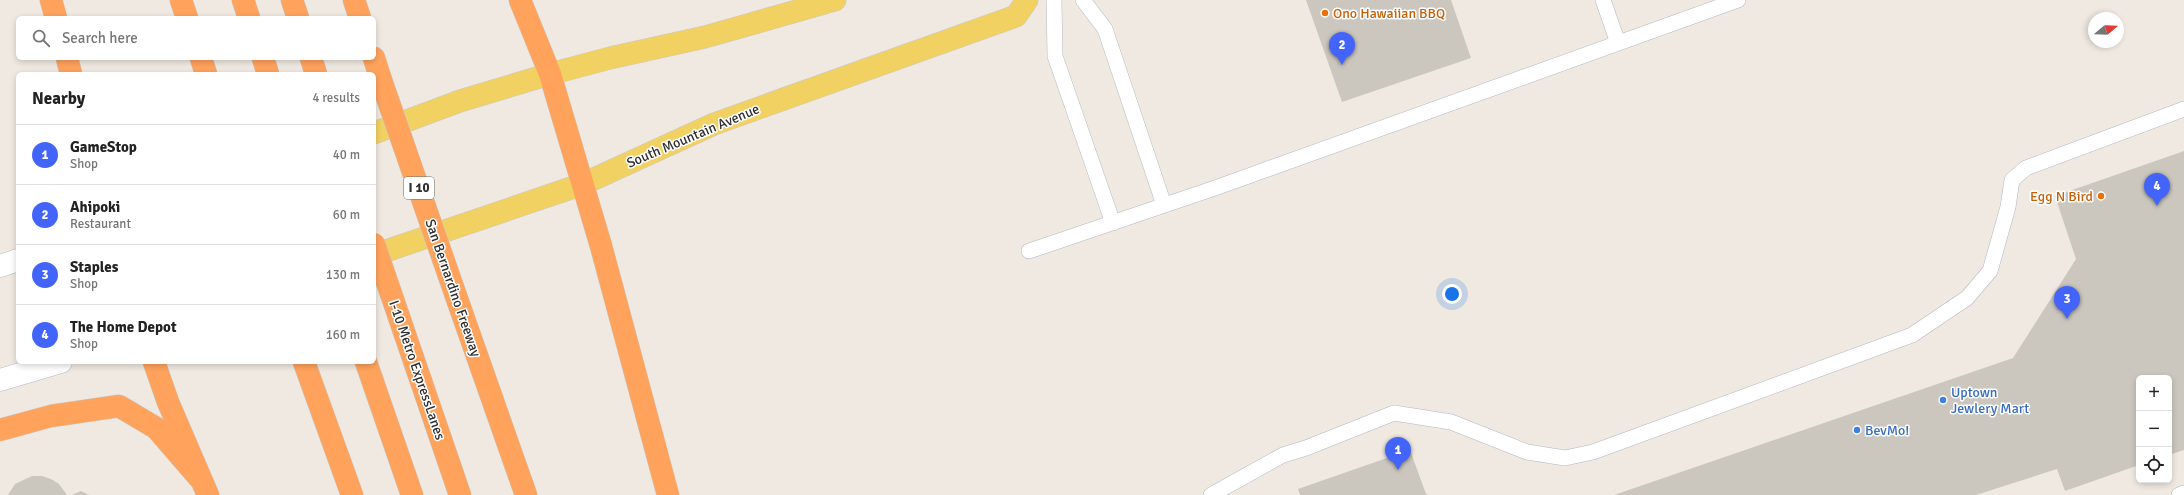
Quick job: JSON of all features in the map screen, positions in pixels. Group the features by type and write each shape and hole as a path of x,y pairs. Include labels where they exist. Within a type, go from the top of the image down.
{"highway":[{"path":"51,0 55,16"},
{"path":"181,0 186,16"},
{"path":"242,0 248,16"},
{"path":"292,0 297,16"},
{"path":"354,0 359,16"},
{"path":"520,0 550,74 583,184 668,495"},
{"path":"68,60 70,72"},
{"path":"202,60 205,72"},
{"path":"263,60 267,72"},
{"path":"312,60 315,72"},
{"name":"San Bernardino Freeway","path":"375,60 526,495"},
{"name":"I-10 Metro ExpressLanes","path":"376,250 460,495"},
{"path":"155,364 168,402 205,487"},
{"path":"305,364 352,495"},
{"path":"367,364 412,495"},
{"path":"0,430 51,416 119,406 156,428 205,487"}],"main road":[{"path":"376,132 460,101 550,74 610,58 705,37 835,0"},
{"name":"South Mountain Avenue","path":"376,254 583,184 714,124 1016,16 1027,0"},
{"path":"0,266 16,261"},
{"path":"0,380 54,364"}],"lane":[{"path":"1054,0 1055,56 1113,223"},
{"path":"1083,0 1105,29 1164,205"},
{"path":"1604,0 1618,43"},
{"path":"1029,251 1164,205 1738,0"},
{"path":"1211,495 1283,455 1306,448 1394,413 1451,422 1527,452 1565,458 1593,452 1912,335 1967,298 1990,271 2008,207 2012,180 2026,168 2184,109"},
{"path":"2179,495 2184,493"}],"building":[{"path":"1306,0 1451,0 1471,58 1342,102"},
{"path":"2184,151 2184,450 2172,454 2172,375 2136,375 2136,466 2065,491 2057,469 1976,495 1614,495 2013,358 2076,259 2055,196"},
{"path":"1410,450 1426,494 1429,495 1300,495 1298,489"},
{"path":"32,476 42,476 51,479 59,484 67,495 8,495 15,484"},
{"path":"81,491 89,495 72,495"}],"place":[{"name":"Ono Hawaiian BBQ","path":"1325,13"},
{"name":"Ahipoki","path":"1342,65"},
{"name":"Egg N Bird","path":"2101,196"},
{"name":"The Home Depot","path":"2157,206"},
{"name":"Staples","path":"2067,319"},
{"name":"Uptown Jewlery Mart","path":"1943,400"},
{"name":"BevMo!","path":"1857,430"},
{"name":"GameStop","path":"1398,470"}]}
